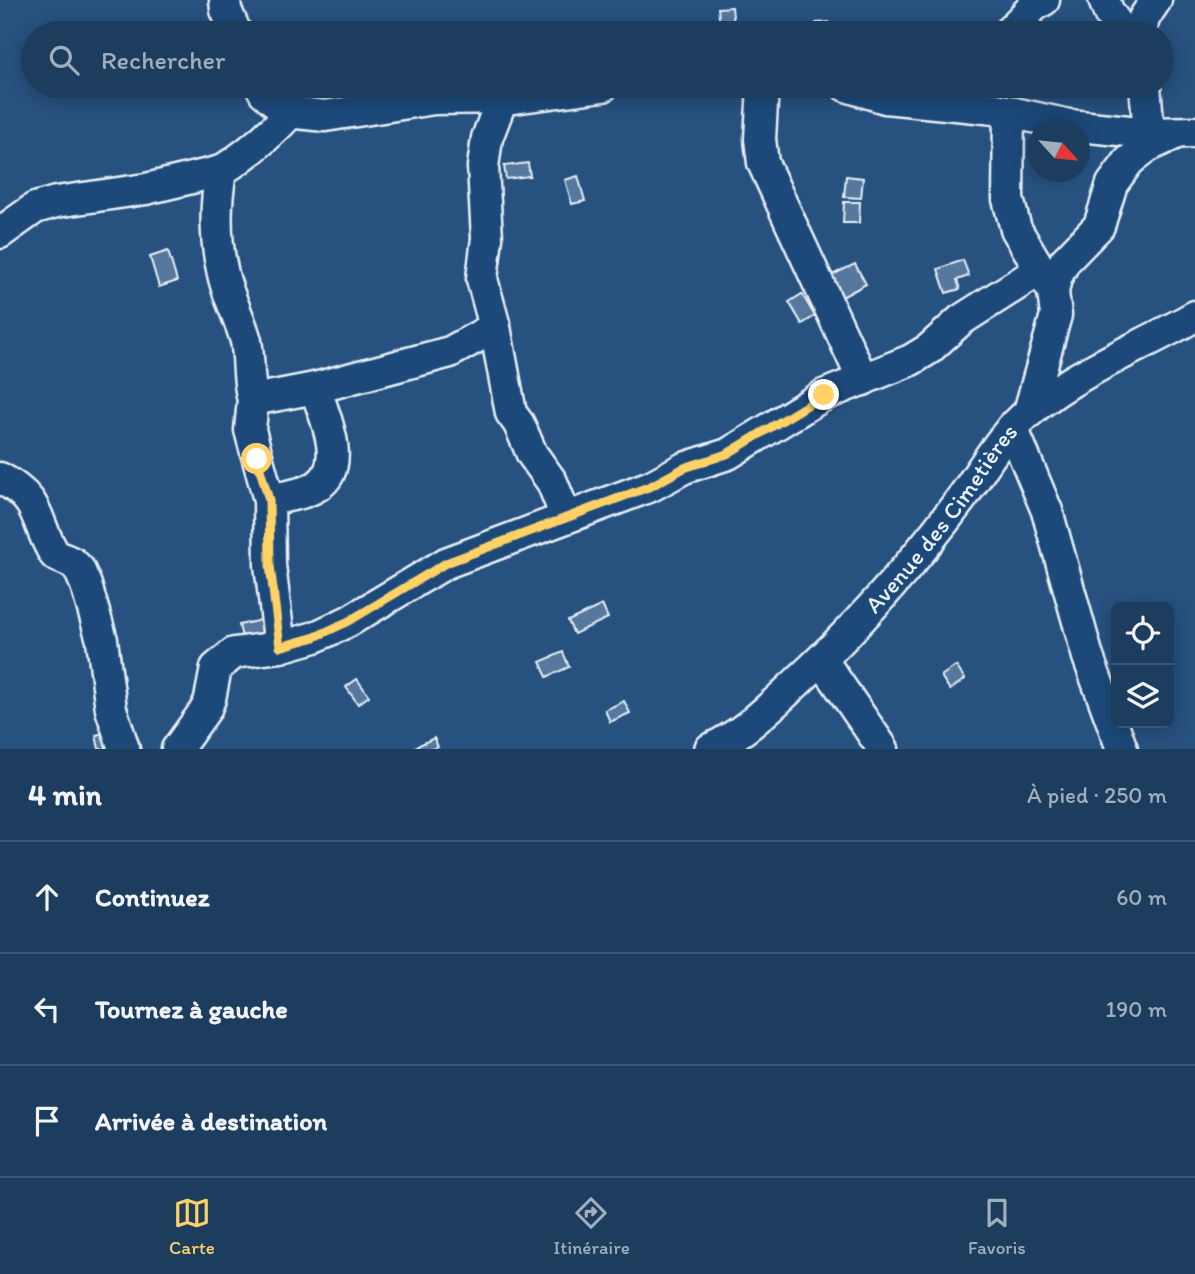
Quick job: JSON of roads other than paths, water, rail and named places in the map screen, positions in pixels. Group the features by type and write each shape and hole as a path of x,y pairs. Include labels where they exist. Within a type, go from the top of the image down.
{"street":[{"path":"225,0 231,21"},
{"path":"1020,21 1044,0"},
{"path":"1104,0 1115,21"},
{"path":"1143,21 1156,0"},
{"path":"271,98 278,104 306,115 325,116 434,99 510,98"},
{"path":"763,98 760,139 763,163 863,380"},
{"path":"955,98 1069,125 1173,133"},
{"path":"1152,98 1173,133"},
{"path":"502,99 487,138 483,167 487,238 482,279 495,327 511,413 532,454 552,482 566,517"},
{"path":"0,233 35,208 56,202 146,189 221,171 271,134 292,110"},
{"path":"1009,111 1008,199 1016,229 1047,281 1056,316 1021,420 1088,657 1122,749"},
{"path":"177,749 206,709 216,668 234,653 280,647 315,637 349,621 446,563 651,486 684,468 727,454 824,395 911,360 929,349 961,320 1056,278 1065,261 1099,226 1112,184 1129,161 1147,147 1173,133"},
{"path":"221,171 217,192 217,230 223,275 247,344 248,381 253,400 250,429 269,500 270,565 280,647"},
{"name":"Avenue des Cimetières","path":"710,749 756,720 822,660 907,569 1021,420 1113,356 1195,316"},
{"path":"253,400 315,388 450,352 495,327"},
{"path":"269,500 318,486 329,473 333,456 315,388"},
{"path":"0,478 17,487 35,507 55,555 73,563 82,577 102,640 111,709 124,749"},
{"path":"822,660 883,749"}]}
